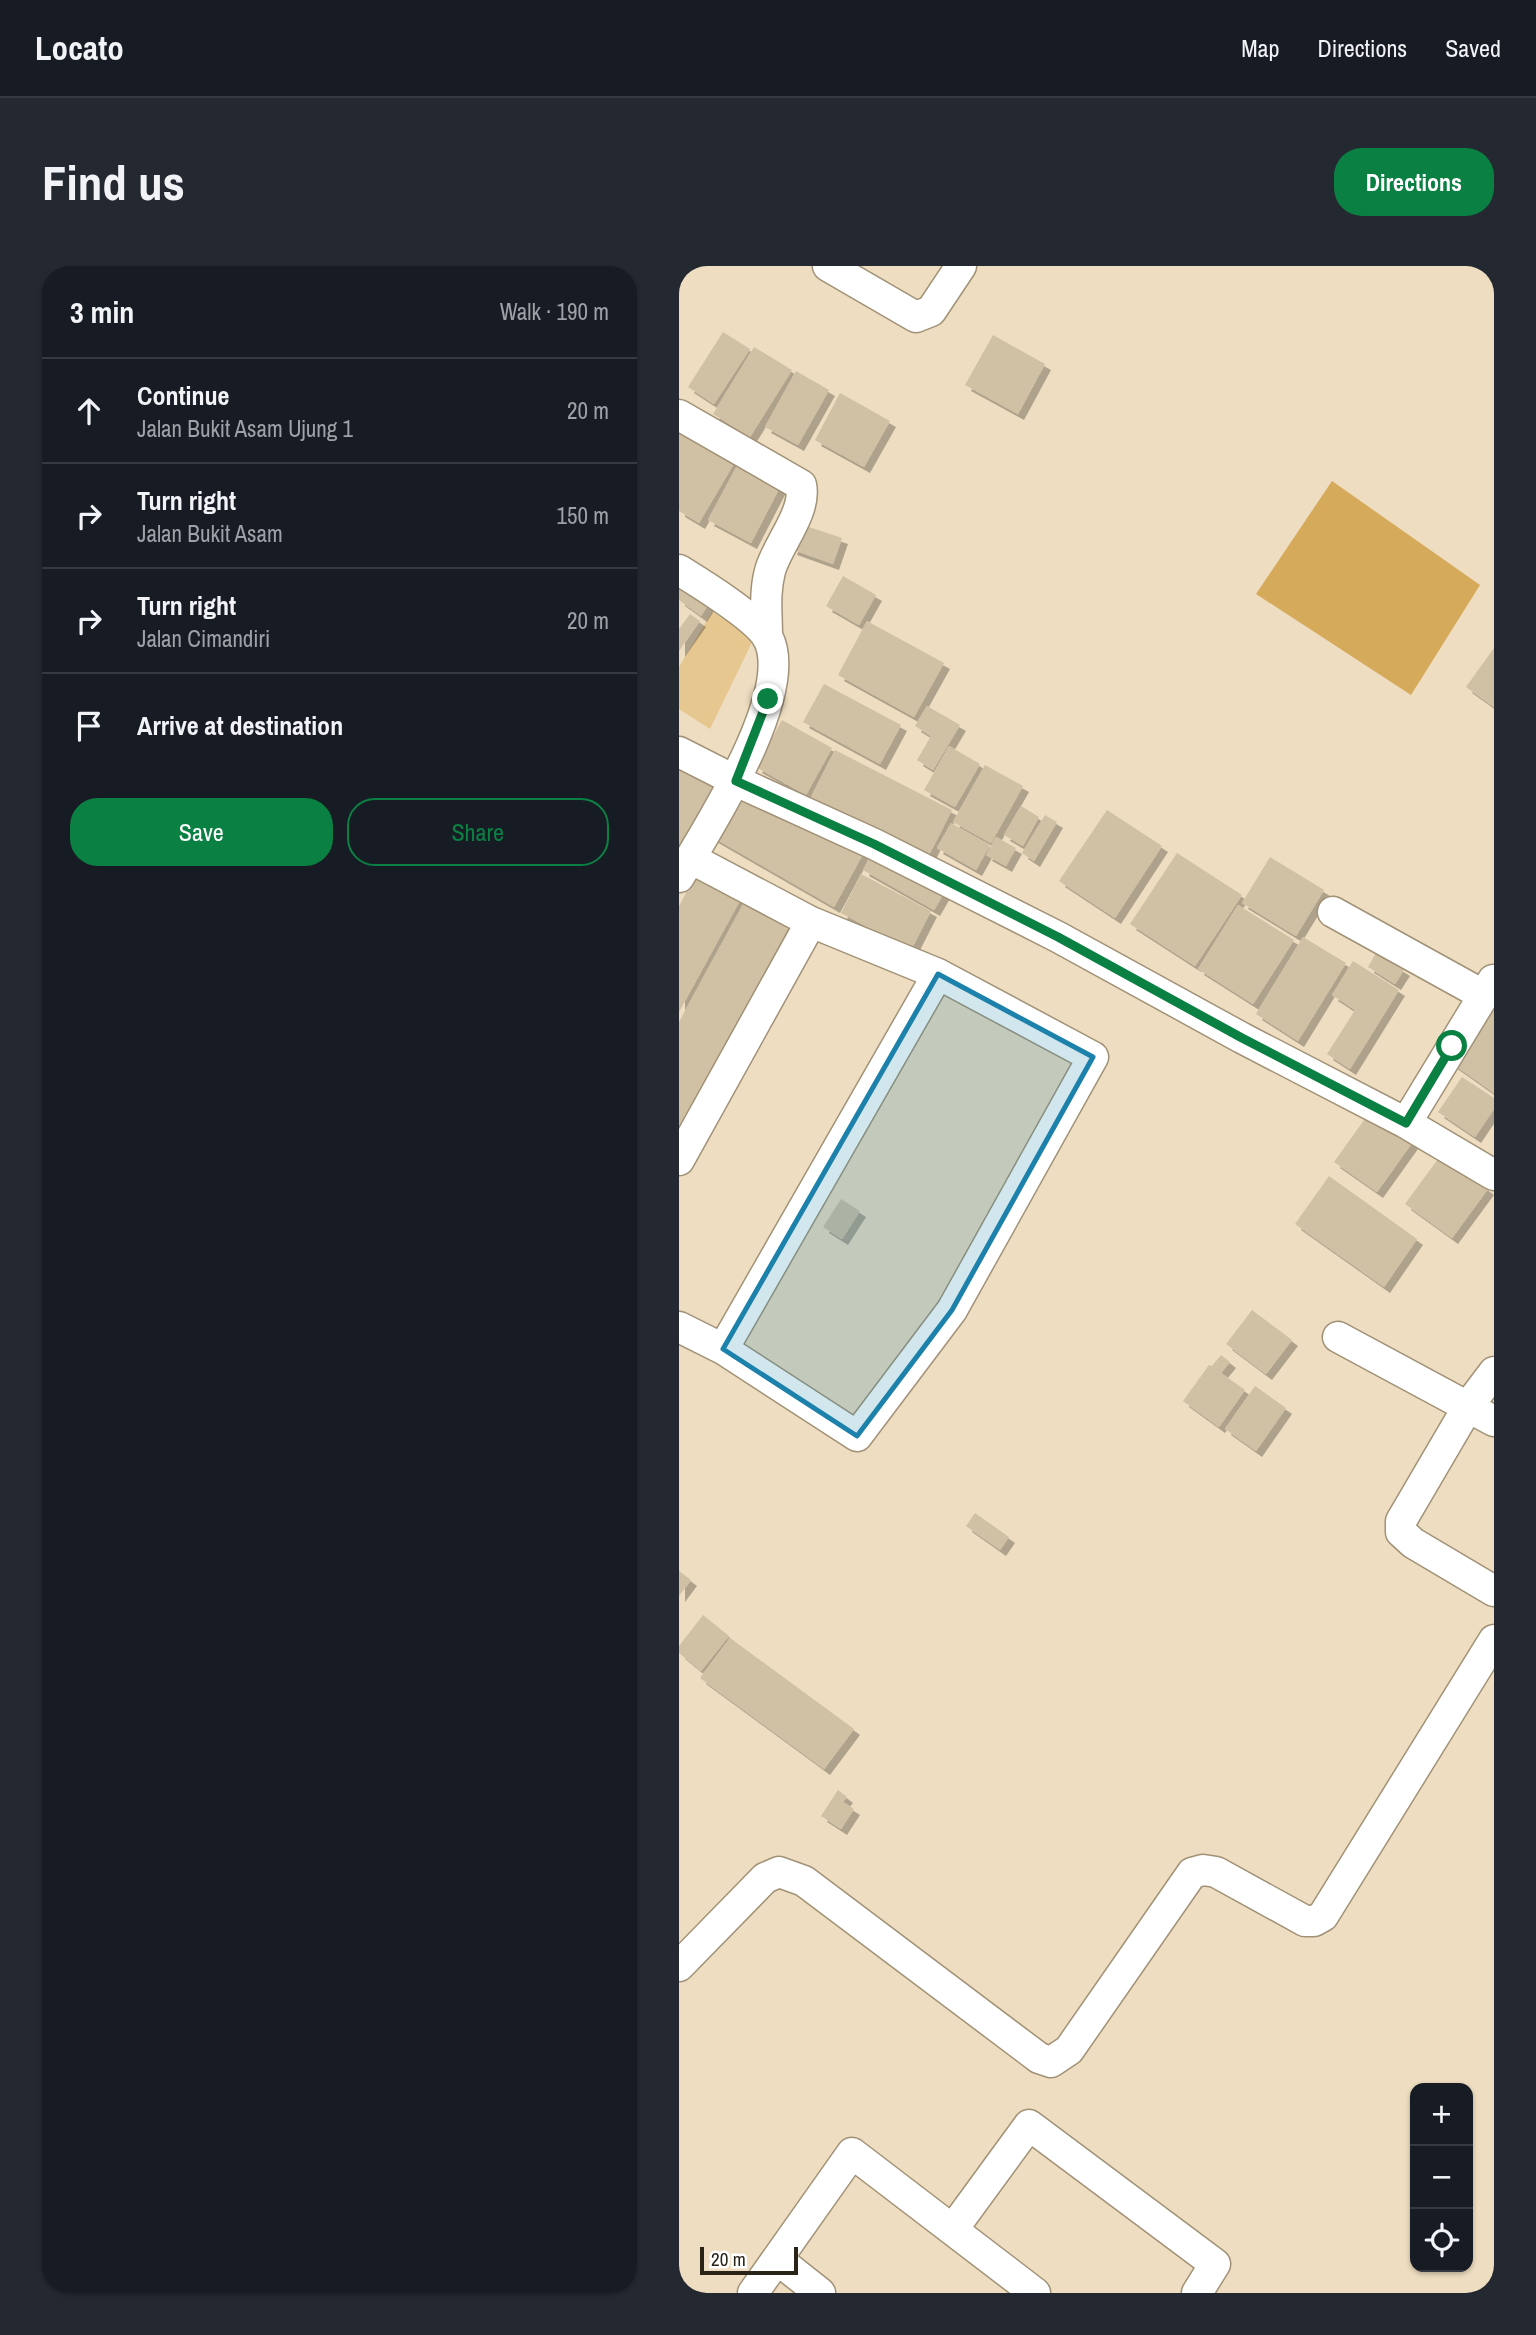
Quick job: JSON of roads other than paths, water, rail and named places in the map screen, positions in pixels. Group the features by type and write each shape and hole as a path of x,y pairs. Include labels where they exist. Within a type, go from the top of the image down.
{"street":[{"path":"828,266 916,317 931,311 961,266"},
{"path":"679,415 801,485 801,502 770,571 765,596 767,637 773,661 772,684 736,781 685,868 938,974 1093,1057 952,1310 857,1436 723,1349 679,1327"},
{"path":"679,570 740,613 767,637"},
{"path":"679,752 874,844 1046,931 1242,1038 1406,1123 1494,1175"},
{"path":"1333,912 1489,987 1406,1123"},
{"path":"679,1160 811,922"},
{"path":"723,1349 938,974"},
{"path":"1338,1337 1494,1421"},
{"path":"1494,1372 1468,1405 1401,1521 1401,1532 1413,1544 1494,1591"},
{"path":"679,1966 765,1878 779,1872 804,1881 1039,2058 1051,2062 1069,2050 1192,1873 1203,1870 1216,1872 1305,1921 1314,1921 1323,1916 1494,1640"},
{"path":"953,2229 1030,2125 1215,2264 1197,2293"},
{"path":"753,2293 852,2152 1035,2293"},
{"path":"777,2259 820,2293"}]}
